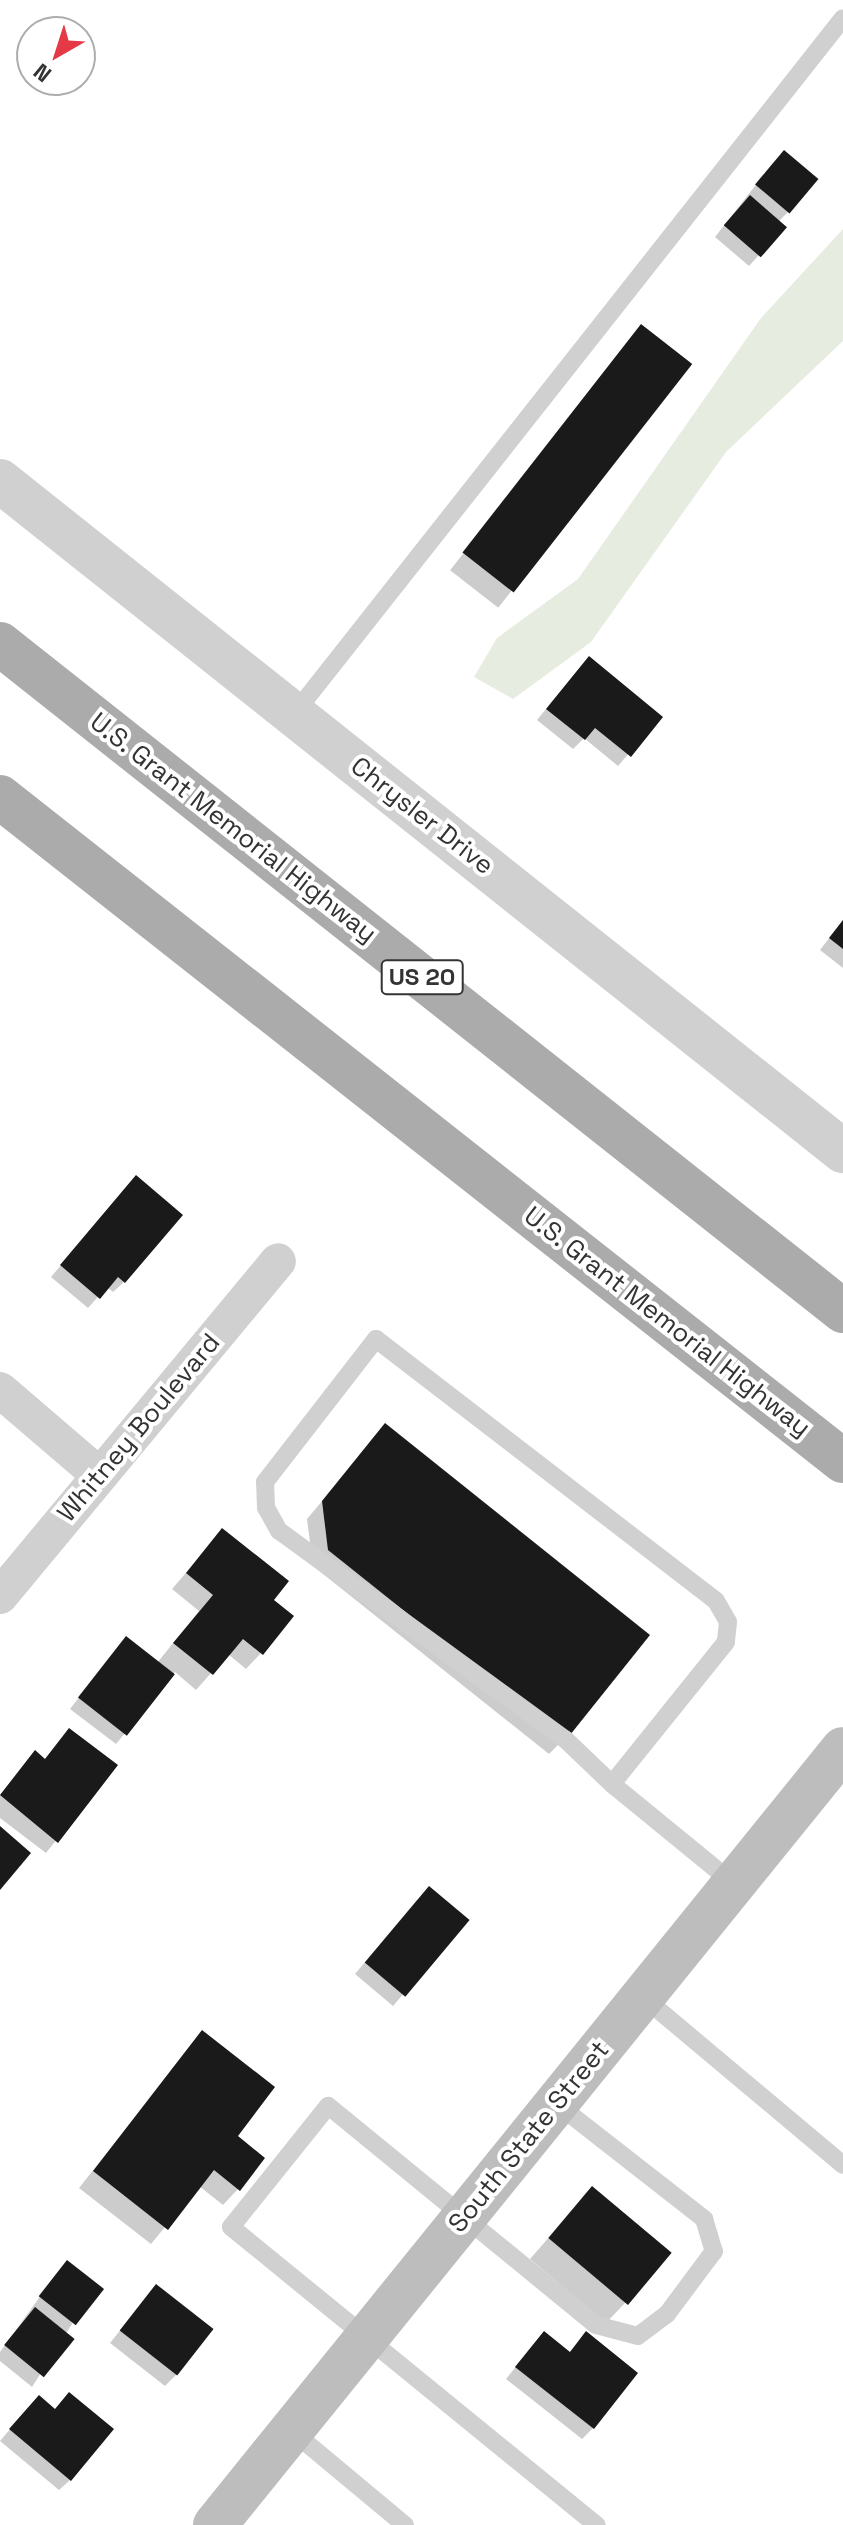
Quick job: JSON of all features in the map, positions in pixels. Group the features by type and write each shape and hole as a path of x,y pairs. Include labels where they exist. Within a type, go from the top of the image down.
{"main road":[{"name":"U.S. Grant Memorial Highway","path":"0,644 843,1311"},
{"name":"U.S. Grant Memorial Highway","path":"0,797 843,1461"},
{"name":"South State Street","path":"215,2525 843,1749"}],"street":[{"name":"Chrysler Drive","path":"0,481 843,1151"},
{"name":"Whitney Boulevard","path":"0,1596 278,1261"},
{"path":"0,1390 99,1475"}],"lane":[{"path":"294,714 843,18"},
{"path":"612,1784 726,1642 728,1622 716,1601 376,1339 265,1482 272,1519 279,1531 566,1740 612,1784 734,1884"},
{"path":"643,1997 843,2165"},
{"path":"557,2104 704,2219 714,2251 667,2314 638,2336 596,2325 328,2106 231,2227 597,2525"},
{"path":"292,2431 405,2525"}],"shaded area":[{"path":"843,229 843,341 726,452 591,642 513,699 474,677 497,638 578,579 761,318"}],"building":[{"path":"784,150 818,179 790,213 755,184"},
{"path":"750,195 787,227 761,257 724,225"},
{"path":"641,324 692,364 514,593 462,553"},
{"path":"589,656 663,717 631,757 595,728 585,740 546,709"},
{"path":"843,920 843,949 829,938"},
{"path":"136,1175 183,1215 125,1283 118,1277 100,1299 60,1265"},
{"path":"385,1423 650,1635 566,1740 328,1550 322,1501"},
{"path":"222,1528 289,1581 274,1600 294,1616 263,1655 243,1639 213,1675 173,1643 213,1595 186,1573"},
{"path":"126,1636 175,1674 127,1736 78,1697"},
{"path":"69,1728 118,1765 58,1843 0,1795 35,1750 45,1759"},
{"path":"0,1826 31,1853 0,1890"},
{"path":"429,1886 470,1920 405,1997 365,1963"},
{"path":"202,2030 275,2087 238,2136 265,2158 240,2191 214,2170 168,2230 93,2171"},
{"path":"592,2186 672,2253 628,2305 548,2238"},
{"path":"67,2260 104,2289 76,2325 39,2296"},
{"path":"156,2284 214,2329 177,2375 120,2330"},
{"path":"35,2307 75,2339 44,2377 4,2345"},
{"path":"544,2331 570,2352 586,2331 638,2373 594,2429 515,2367"},
{"path":"69,2392 114,2429 71,2481 9,2429 39,2395 55,2409"}]}
